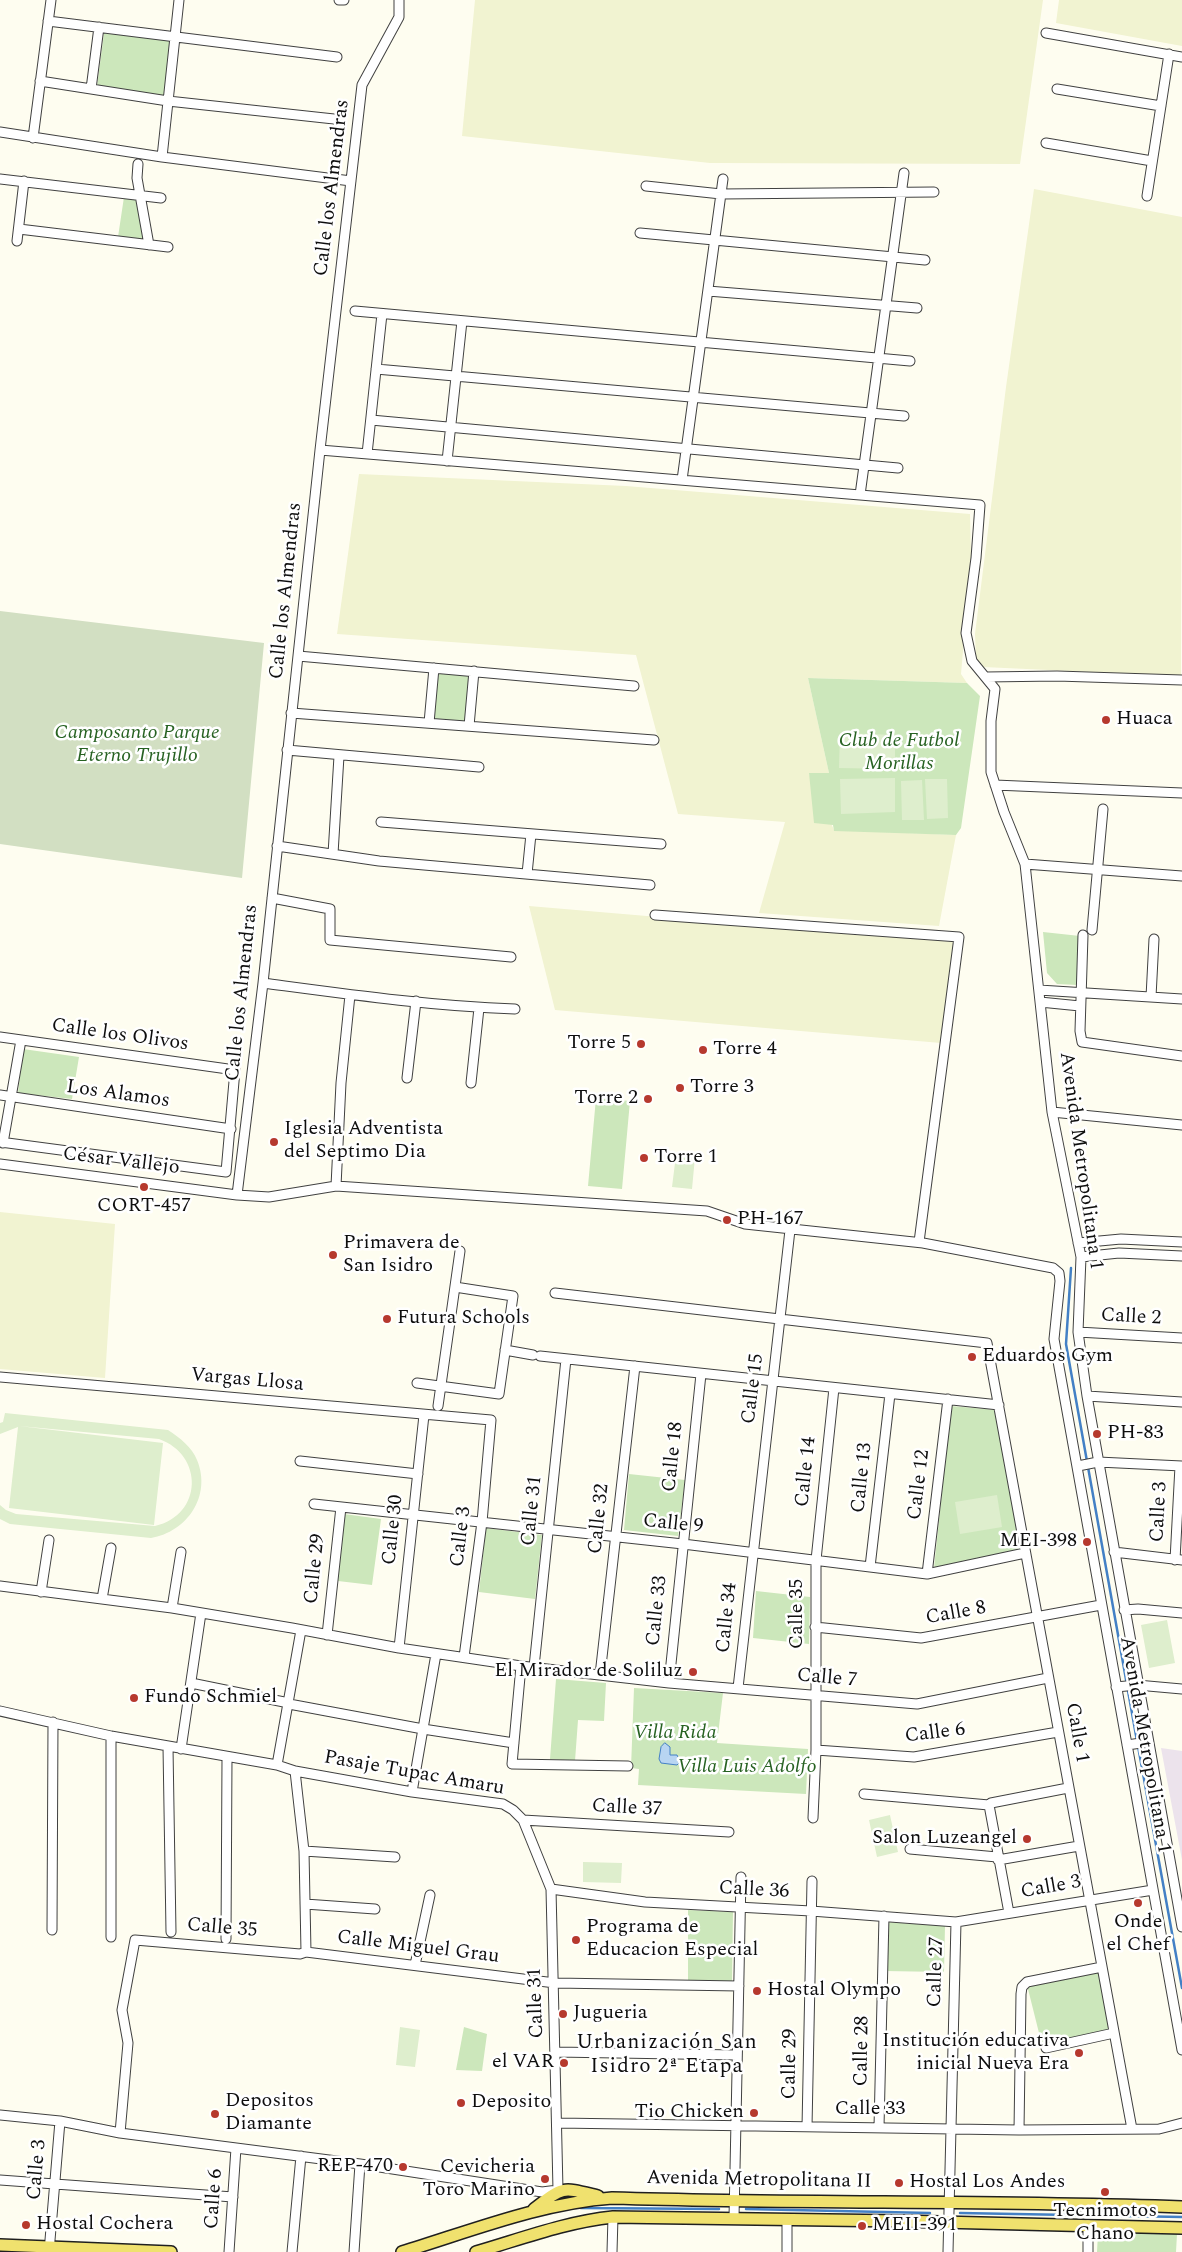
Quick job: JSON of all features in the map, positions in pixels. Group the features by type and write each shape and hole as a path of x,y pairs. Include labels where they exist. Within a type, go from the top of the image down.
{"main road":[{"path":"526,2214 558,2190 572,2190 606,2198"},
{"name":"Avenida Metropolitana II","path":"402,2252 526,2214 583,2201 606,2198 1182,2207"},
{"name":"Avenida Metropolitana II","path":"476,2252 490,2250 560,2226 613,2217 1182,2228"},
{"path":"0,2245 49,2249 171,2252"}],"street":[{"path":"33,138 51,0"},
{"path":"162,157 179,0"},
{"path":"339,0 344,0"},
{"name":"Calle los Almendras","path":"237,1194 263,983 291,713 362,85 399,17 399,0"},
{"path":"48,20 337,57"},
{"path":"91,89 99,27"},
{"path":"1046,33 1182,57"},
{"path":"1147,196 1169,54"},
{"path":"40,82 168,101 334,119"},
{"path":"1057,89 1161,106"},
{"path":"0,132 162,157 351,181"},
{"path":"1046,143 1152,161"},
{"path":"138,164 137,178 149,245"},
{"path":"320,450 860,495 904,173"},
{"path":"0,178 161,198"},
{"path":"682,480 722,179"},
{"path":"17,241 24,181"},
{"path":"646,186 720,194 934,192"},
{"path":"19,229 168,247"},
{"path":"640,233 926,260"},
{"path":"708,291 916,308"},
{"path":"356,311 910,361"},
{"path":"367,454 382,314"},
{"path":"447,460 462,321"},
{"path":"376,369 904,416"},
{"path":"371,420 898,468"},
{"name":"Avenida Metropolitana 1","path":"860,495 980,505 976,558 966,633 972,661 995,689 991,721 991,772 1025,864 1052,1112 1081,1257 1078,1332 1096,1462 1114,1552 1146,1742 1182,1927"},
{"path":"298,656 634,686"},
{"path":"429,723 434,668"},
{"path":"469,726 474,671"},
{"path":"986,677 1057,676 1182,680"},
{"path":"291,713 654,740"},
{"path":"287,750 479,767"},
{"path":"333,854 339,756"},
{"path":"995,785 1182,793"},
{"path":"1092,930 1103,809"},
{"path":"382,822 661,844"},
{"path":"528,874 531,834"},
{"path":"277,846 380,861 650,885"},
{"path":"1025,864 1182,876"},
{"path":"272,898 330,909 330,940 511,957"},
{"path":"655,915 959,937 919,1242"},
{"path":"1083,934 1080,992 1080,1036 1082,1042 1182,1056"},
{"path":"1151,997 1154,939"},
{"path":"263,983 350,995 479,1008 515,1009"},
{"path":"1039,990 1182,999"},
{"path":"336,1186 341,1083 350,995"},
{"path":"407,1078 416,1001"},
{"path":"1040,1002 1080,1006"},
{"path":"471,1083 479,1008"},
{"name":"Calle los Olivos","path":"0,1037 236,1070 231,1129"},
{"path":"21,1040 12,1097 2,1142 226,1172 231,1129"},
{"name":"Los Alamos","path":"0,1095 231,1129"},
{"path":"1052,1112 1182,1125"},
{"name":"César Vallejo","path":"0,1164 268,1197 336,1186 707,1211 745,1224 919,1242"},
{"name":"Calle 15","path":"752,1552 790,1230"},
{"path":"1078,1243 1121,1239 1182,1242"},
{"name":"Avenida Metropolitana 1","path":"919,1242 1053,1268 1059,1273 1054,1339 1080,1465 1101,1605 1119,1686 1152,1890 1182,2050"},
{"path":"438,1406 460,1251"},
{"path":"1081,1257 1119,1254 1182,1256"},
{"path":"417,1383 499,1394 512,1296 455,1286"},
{"path":"554,1293 780,1320"},
{"name":"Calle 1","path":"780,1320 986,1343 988,1345 1132,2130"},
{"name":"Calle 2","path":"1078,1332 1182,1338"},
{"path":"505,1350 566,1359 772,1382 999,1405"},
{"name":"Calle 31","path":"534,1667 566,1359"},
{"name":"Calle 32","path":"600,1675 635,1366"},
{"name":"Calle 18","path":"683,1544 701,1374"},
{"name":"Vargas Llosa","path":"0,1378 491,1420"},
{"name":"Calle 14","path":"816,1560 834,1388"},
{"name":"Calle 13","path":"870,1567 890,1394"},
{"path":"1087,1396 1182,1402"},
{"name":"Calle 12","path":"927,1574 948,1399"},
{"name":"Calle 30","path":"399,1648 424,1415"},
{"name":"Calle 3","path":"464,1658 482,1522 491,1420"},
{"path":"300,1461 418,1474"},
{"path":"1080,1465 1096,1462 1181,1466"},
{"name":"Calle 3","path":"1179,1560 1181,1466"},
{"name":"Calle 9","path":"314,1504 616,1536 927,1574 1025,1553"},
{"name":"Calle 29","path":"327,1635 341,1508"},
{"path":"41,1592 49,1540"},
{"name":"Calle 33","path":"669,1683 683,1544"},
{"path":"102,1599 111,1548"},
{"path":"172,1608 182,1552"},
{"name":"Calle 34","path":"738,1688 752,1552"},
{"path":"1114,1552 1179,1560"},
{"name":"Calle 35","path":"813,1818 816,1750 816,1560"},
{"name":"Calle 7","path":"0,1586 172,1608 399,1648 521,1666 669,1683 816,1696 924,1703 1048,1678"},
{"name":"Calle 8","path":"815,1627 921,1638 1101,1605"},
{"path":"1124,1610 1138,1609 1182,1613"},
{"path":"181,1749 202,1613"},
{"path":"277,1765 286,1703 301,1630"},
{"path":"412,1792 436,1654"},
{"path":"521,1666 512,1764 628,1766"},
{"path":"191,1683 423,1729 514,1743"},
{"path":"1119,1686 1136,1685 1182,1689"},
{"name":"Pasaje Tupac Amaru","path":"0,1711 111,1736 226,1758 277,1765 295,1771 412,1792 503,1804 513,1810 523,1820"},
{"path":"52,1930 53,1722"},
{"name":"Calle 6","path":"816,1750 914,1757 1058,1732"},
{"path":"111,1736 111,1937"},
{"path":"1129,1745 1146,1742"},
{"path":"168,1747 171,1932"},
{"path":"226,1758 226,1939"},
{"path":"295,1771 304,1851 306,1952"},
{"path":"864,1794 989,1805 991,1803 1068,1788"},
{"path":"989,1805 1009,1913"},
{"name":"Calle 31","path":"523,1820 551,1889 555,1983 558,2190"},
{"name":"Calle 37","path":"523,1820 729,1832"},
{"path":"910,1849 998,1859 1079,1846"},
{"path":"304,1851 395,1857"},
{"path":"734,2218 741,1877"},
{"name":"Calle 29","path":"807,2127 812,1881"},
{"name":"Calle 36","path":"551,1889 645,1902 811,1911 956,1922"},
{"name":"Calle 3","path":"956,1922 1152,1890"},
{"path":"414,1965 430,1895"},
{"path":"305,1904 375,1909"},
{"name":"Calle 28","path":"879,2127 884,1916"},
{"name":"Calle 27","path":"948,2252 956,1922"},
{"name":"Calle 35","path":"120,2133 128,2043 122,2010 135,1940 300,1954 306,1952"},
{"name":"Calle Miguel Grau","path":"306,1952 555,1983"},
{"path":"1019,2130 1022,1987 1027,1982 1102,1967"},
{"path":"555,1983 739,1986"},
{"path":"1046,2048 1114,2033"},
{"path":"556,2052 737,2055"},
{"path":"0,2114 60,2121 120,2133 360,2164 542,2192 558,2190"},
{"name":"Calle 3","path":"49,2249 60,2121"},
{"name":"Calle 33","path":"558,2123 1132,2130 1159,2129 1182,2123"},
{"name":"Calle 6","path":"229,2252 236,2148"},
{"path":"292,2252 301,2156"},
{"path":"354,2252 360,2164"},
{"path":"0,2180 233,2197"},
{"path":"612,2252 613,2217"},
{"path":"787,2220 787,2252"},
{"path":"1088,2225 1088,2252"}],"shaded area":[{"path":"1161,1748 1182,1751 1182,1860"}],"green space":[{"path":"475,0 1043,0 1020,164 710,163 462,136"},
{"path":"1059,0 1182,0 1182,46 1056,23"},
{"path":"104,33 172,40 167,97 97,86"},
{"path":"1034,189 1182,217 1181,676 983,667 976,659 975,634 1006,387"},
{"path":"124,197 138,199 145,240 118,237"},
{"path":"359,474 626,486 970,514 971,558 961,674 967,683 808,678 829,773 809,774 834,830 956,835 939,926 759,913 785,822 678,814 636,655 337,634"},
{"name":"Camposanto Parque Eterno Trujillo","path":"0,611 264,643 242,878 0,844"},
{"path":"439,671 470,675 466,722 433,719"},
{"name":"Club de Futbol Morillas","path":"808,678 967,683 980,696 961,828 956,835 834,831 833,825 814,823 809,773 829,773"},
{"path":"840,733 895,735 895,769 839,768"},
{"path":"895,778 895,812 841,814 840,779"},
{"path":"925,779 947,779 948,818 927,819"},
{"path":"922,780 924,820 902,820 901,781"},
{"path":"529,906 953,942 941,1043 555,1010"},
{"path":"1043,932 1080,936 1077,985 1057,984 1047,973"},
{"path":"23,1049 79,1057 72,1099 18,1093"},
{"path":"596,1098 630,1101 622,1189 588,1186"},
{"path":"676,1155 695,1157 692,1189 672,1187"},
{"path":"0,1212 115,1224 105,1378 0,1369"},
{"path":"951,1406 997,1410 1020,1552 934,1568"},
{"path":"5,1413 168,1430 189,1447 195,1455 201,1473 199,1499 185,1520 164,1534 151,1538 10,1524 0,1519 0,1505 16,1514 155,1526 171,1520 182,1510 189,1498 192,1484 190,1471 184,1458 174,1447 159,1439 19,1426 163,1443 154,1525 9,1508 18,1427 0,1434 0,1423 3,1422"},
{"path":"629,1474 685,1480 678,1536 624,1530"},
{"path":"997,1495 1002,1527 960,1534 955,1502"},
{"path":"344,1514 381,1519 372,1585 338,1581"},
{"path":"486,1528 542,1535 535,1599 479,1592"},
{"path":"756,1591 810,1597 809,1644 753,1638"},
{"path":"1167,1620 1175,1663 1149,1668 1141,1625"},
{"path":"556,1679 606,1683 604,1721 578,1720 575,1761 550,1759"},
{"name":"Villa Rida","path":"634,1688 723,1693 717,1743 808,1749 806,1794 638,1785 639,1769 631,1768"},
{"path":"890,1815 898,1852 877,1857 869,1820"},
{"path":"583,1862 622,1863 621,1883 583,1882"},
{"path":"688,1910 733,1912 732,1982 688,1980"},
{"path":"886,1922 945,1926 944,1972 884,1971"},
{"path":"1098,1970 1111,2032 1042,2045 1027,1985"},
{"path":"400,2027 420,2030 415,2067 396,2065"},
{"path":"464,2027 487,2034 482,2071 456,2070"},
{"path":"1098,2233 1177,2234 1176,2252 1097,2252"}],"water":[{"path":"665,1743 670,1747 670,1755 677,1755 680,1762 677,1765 661,1763 659,1759 661,1747"}],"waterway":[{"path":"1071,1268 1066,1344 1137,1741"},
{"path":"1138,1746 1182,1988"},
{"path":"579,2205 581,2208 719,2209"},
{"path":"746,2209 930,2213"},
{"path":"960,2213 1182,2217"}],"place":[{"name":"Huaca","path":"1106,720"},
{"name":"Torre 5","path":"641,1044"},
{"name":"Torre 4","path":"703,1050"},
{"name":"Torre 3","path":"680,1088"},
{"name":"Torre 2","path":"648,1099"},
{"name":"Iglesia Adventista del Septimo Dia","path":"274,1142"},
{"name":"Torre 1","path":"644,1158"},
{"name":"CORT-457","path":"144,1187"},
{"name":"PH-167","path":"727,1220"},
{"name":"Primavera de San Isidro","path":"333,1255"},
{"name":"Futura Schools","path":"387,1319"},
{"name":"Eduardos Gym","path":"972,1357"},
{"name":"PH-83","path":"1097,1434"},
{"name":"MEI-398","path":"1087,1542"},
{"name":"El Mirador de Soliluz","path":"693,1672"},
{"name":"Fundo Schmiel","path":"134,1698"},
{"name":"Salon Luzeangel","path":"1027,1839"},
{"name":"Onde el Chef","path":"1138,1903"},
{"name":"Programa de Educacion Especial","path":"576,1940"},
{"name":"Hostal Olympo","path":"757,1991"},
{"name":"Jugueria","path":"563,2014"},
{"name":"Institución educativa inicial Nueva Era","path":"1079,2053"},
{"name":"el VAR","path":"564,2063"},
{"name":"Deposito","path":"461,2103"},
{"name":"Tio Chicken","path":"754,2113"},
{"name":"Depositos Diamante","path":"215,2114"},
{"name":"REP-470","path":"403,2167"},
{"name":"Cevicheria Toro Marino","path":"545,2179"},
{"name":"Hostal Los Andes","path":"899,2183"},
{"name":"Tecnimotos Chano","path":"1105,2192"},
{"name":"Hostal Cochera","path":"26,2225"},
{"name":"MEII-391","path":"862,2226"}],"district":[{"name":"Urbanización San Isidro 2ª Etapa","path":"667,2056"}],"park label":[{"name":"Villa Luis Adolfo","path":"747,1768"}]}
